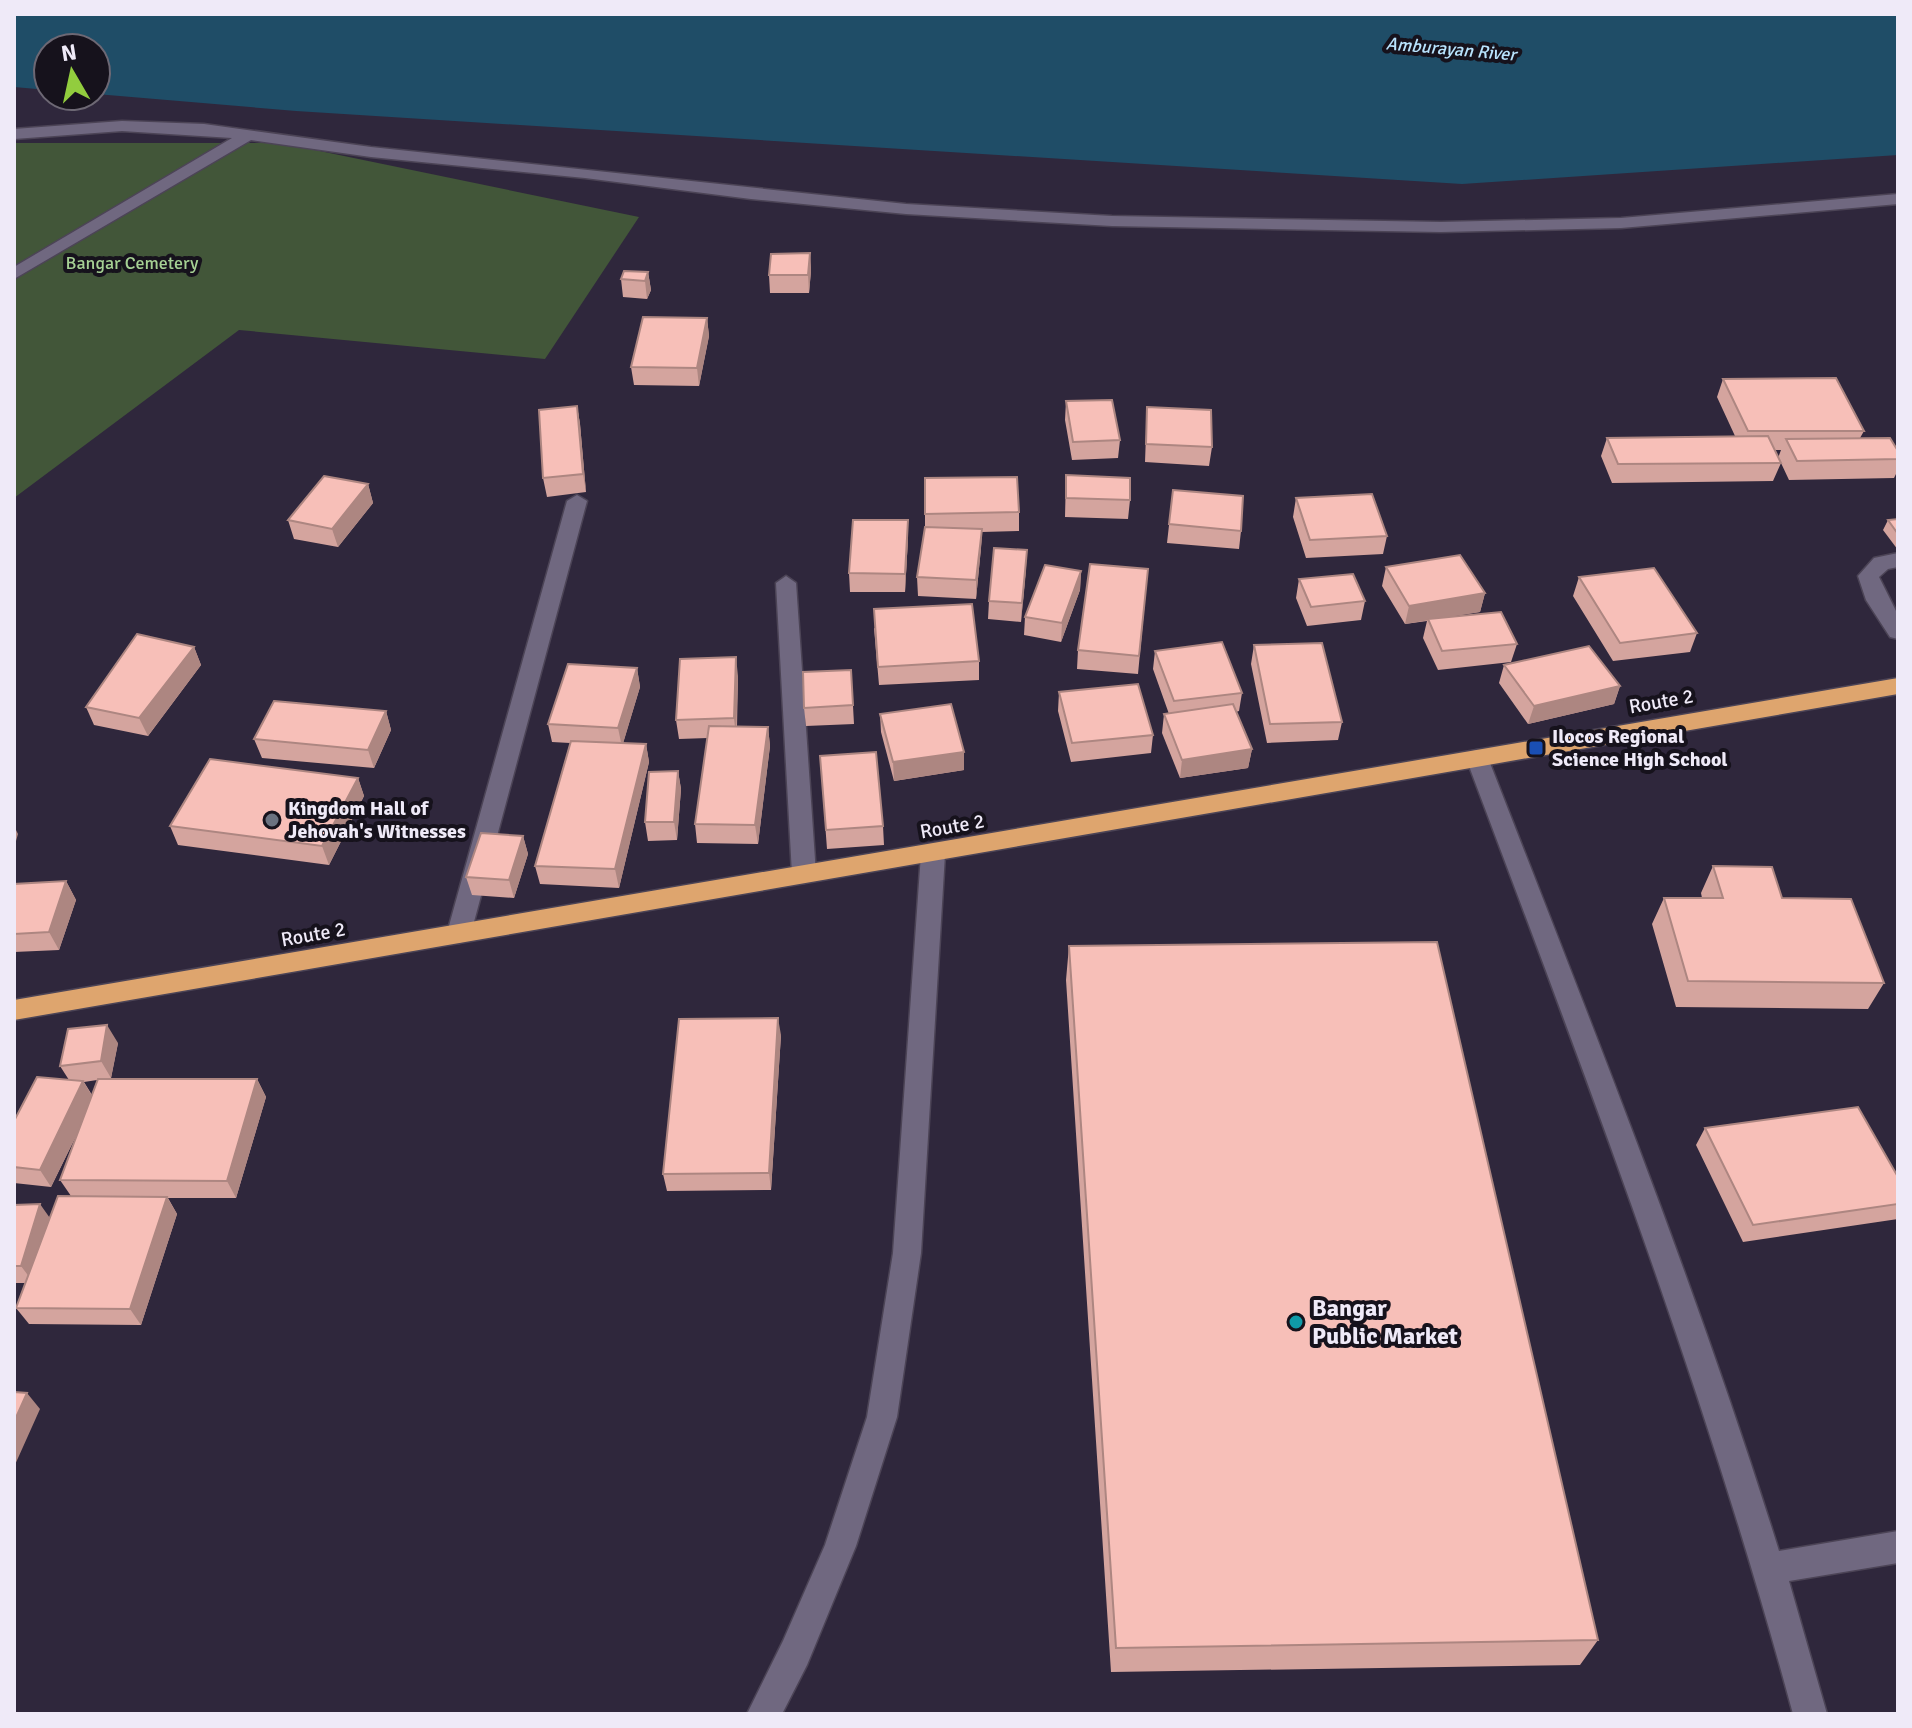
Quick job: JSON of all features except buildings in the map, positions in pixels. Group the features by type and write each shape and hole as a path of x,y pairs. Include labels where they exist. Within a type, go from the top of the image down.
{"highway":[{"name":"Route 2","path":"14,1010 1898,686"}],"street":[{"path":"14,134 122,126 250,134 371,152 585,173 751,194 906,209 1112,221 1441,227 1621,223 1730,216 1898,199"},
{"path":"14,274 250,134"},
{"path":"459,933 577,501"},
{"path":"1898,560 1881,563 1868,576 1877,600 1898,632"},
{"path":"786,583 804,874"},
{"path":"1477,758 1650,1210 1771,1568 1810,1714"},
{"path":"764,1714 795,1653 840,1546 882,1417 907,1253 933,854"},
{"path":"1771,1568 1898,1547"}],"green space":[{"name":"Bangar Cemetery","path":"14,143 281,143 639,217 545,359 239,330 14,498"}],"water":[{"name":"Amburayan River","path":"14,14 1898,14 1898,155 1462,184 296,111 112,95 112,32 32,32 32,89 14,87"}],"place":[{"name":"Ilocos Regional Science High School","path":"1536,748"},
{"name":"Kingdom Hall of Jehovah's Witnesses","path":"272,820"},
{"name":"Bangar Public Market","path":"1296,1322"}]}
